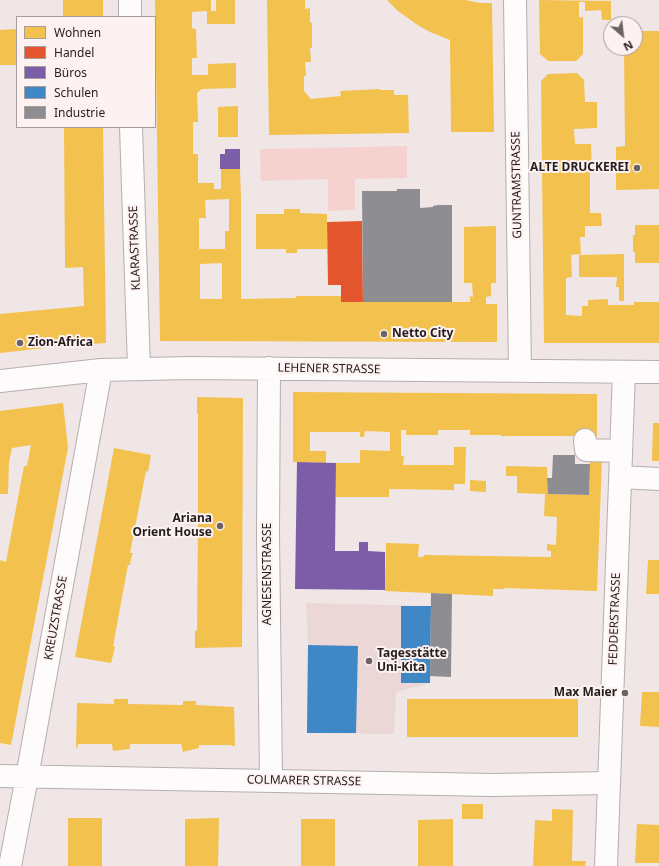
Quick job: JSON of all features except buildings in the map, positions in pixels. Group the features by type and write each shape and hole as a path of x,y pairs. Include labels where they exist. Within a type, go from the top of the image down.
{"street":[{"path":"130,0 130,16"},
{"name":"GUNTRAMSTRASSE","path":"515,0 516,169 520,371"},
{"name":"KLARASTRASSE","path":"131,128 140,368"},
{"name":"LEHENER STRASSE","path":"0,381 101,370 140,368 659,372"},
{"name":"AGNESENSTRASSE","path":"269,368 268,534 271,780"},
{"name":"KREUZSTRASSE","path":"10,866 101,370"},
{"name":"FEDDERSTRASSE","path":"606,866 624,372"},
{"path":"585,440 586,450 621,451"},
{"path":"621,477 659,479"},
{"name":"COLMARER STRASSE","path":"0,776 493,785 609,783"}],"shaded area":[{"path":"407,146 407,178 355,179 355,210 328,211 328,179 261,181 260,149"},
{"name":"Tagesstätte Uni-Kita","path":"306,603 431,606 430,683 396,692 394,734 307,733 308,645"}],"place":[{"name":"ALTE DRUCKEREI","path":"637,168"},
{"name":"Netto City","path":"384,334"},
{"name":"Zion-Africa","path":"20,343"},
{"name":"Ariana Orient House","path":"220,526"},
{"name":"Tagesstätte Uni-Kita","path":"369,661"},
{"name":"Max Maier","path":"625,693"}]}
